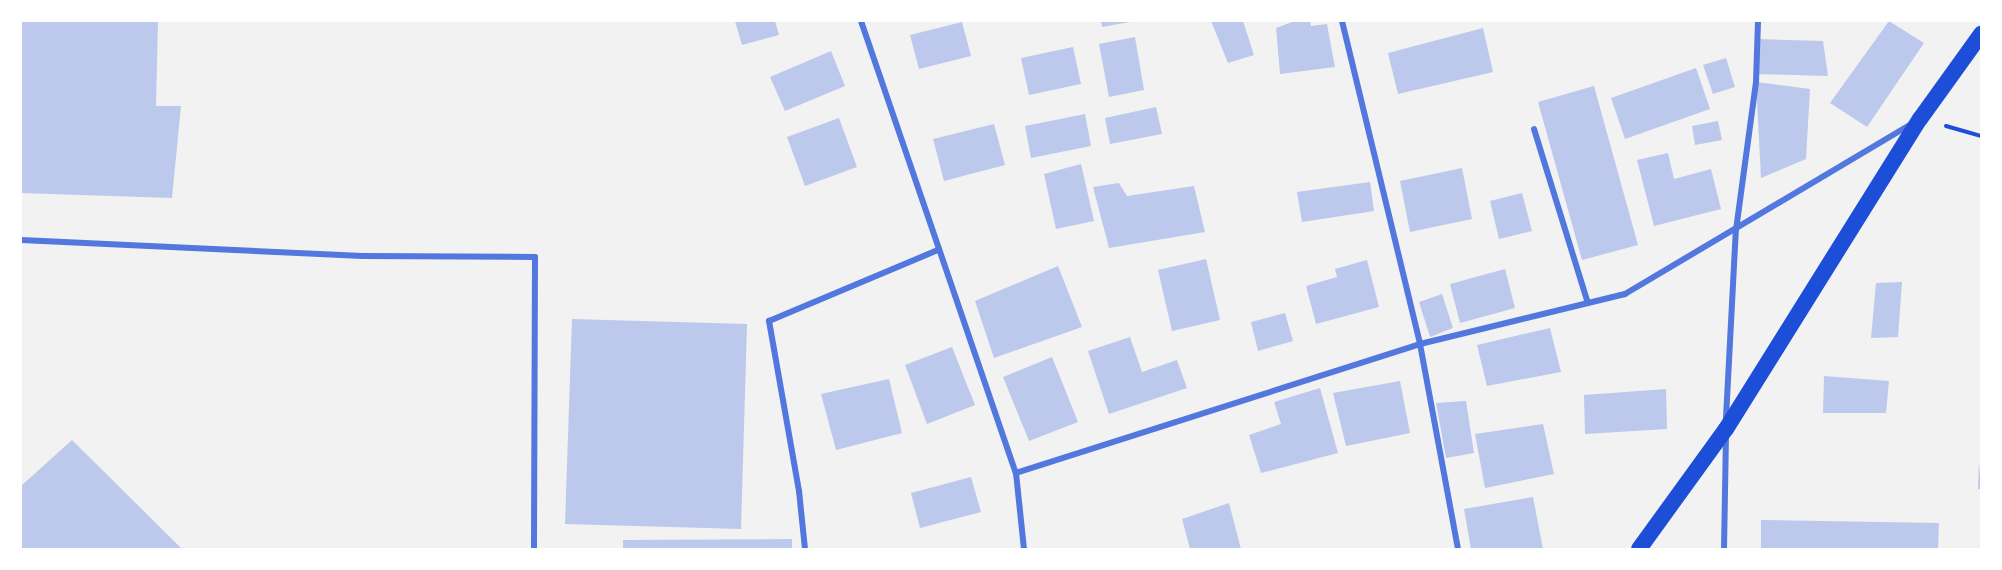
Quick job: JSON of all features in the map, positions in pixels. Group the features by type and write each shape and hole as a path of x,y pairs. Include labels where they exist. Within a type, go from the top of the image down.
{"highway":[{"path":"1639,549 1726,429 1920,119 1981,34"}],"street":[{"path":"861,21 1016,473 1023,549"},
{"path":"1341,21 1420,345 1458,549"},
{"path":"1724,549 1726,429 1736,230 1756,82 1758,21"},
{"path":"1016,473 1420,345 1624,294 1736,230 1920,119"},
{"path":"1534,129 1588,303"},
{"path":"21,240 363,256 535,257 534,549"},
{"path":"805,549 799,491 769,321 938,250"}],"path":[{"path":"1920,119 1981,136"}],"building":[{"path":"21,21 158,21 156,106 181,106 172,198 21,193"},
{"path":"735,21 775,21 779,35 742,45"},
{"path":"1101,21 1129,21 1130,22 1102,27"},
{"path":"1211,21 1243,21 1254,55 1228,63"},
{"path":"1295,21 1310,21 1311,26 1327,24 1335,67 1280,74 1276,28"},
{"path":"1889,21 1924,43 1867,127 1830,103"},
{"path":"962,22 971,56 919,69 910,35"},
{"path":"1483,28 1493,72 1398,94 1388,53"},
{"path":"1135,37 1144,90 1109,97 1099,44"},
{"path":"1757,39 1823,41 1828,76 1756,74"},
{"path":"1073,47 1081,84 1029,95 1021,58"},
{"path":"831,51 845,86 785,111 770,77"},
{"path":"1726,58 1735,87 1713,94 1703,65"},
{"path":"1696,68 1710,109 1625,139 1611,98"},
{"path":"1756,82 1810,89 1806,159 1761,178"},
{"path":"1594,86 1638,245 1582,260 1538,102"},
{"path":"1156,107 1162,134 1110,144 1105,118"},
{"path":"1085,114 1091,146 1031,158 1025,126"},
{"path":"839,118 857,167 805,186 787,137"},
{"path":"1718,121 1722,140 1695,145 1692,126"},
{"path":"994,124 1005,165 944,181 933,139"},
{"path":"1668,153 1674,179 1711,169 1721,209 1654,226 1637,160"},
{"path":"1081,164 1094,221 1056,229 1044,174"},
{"path":"1462,168 1472,219 1410,232 1400,181"},
{"path":"1370,182 1374,211 1302,222 1297,192"},
{"path":"1119,183 1127,196 1194,186 1205,232 1109,248 1093,187"},
{"path":"1522,193 1532,231 1499,239 1490,201"},
{"path":"1206,259 1220,320 1172,331 1158,270"},
{"path":"1367,260 1379,307 1316,324 1306,286 1337,277 1335,269"},
{"path":"1058,266 1082,327 994,358 975,301"},
{"path":"1505,269 1515,308 1460,323 1450,284"},
{"path":"1902,282 1898,337 1871,338 1876,283"},
{"path":"1442,294 1453,328 1430,337 1419,302"},
{"path":"1285,313 1293,341 1258,351 1251,322"},
{"path":"572,319 747,324 741,529 565,524"},
{"path":"1550,328 1561,372 1487,386 1477,345"},
{"path":"1130,337 1142,372 1177,360 1187,388 1109,414 1088,351"},
{"path":"952,347 975,405 927,424 905,365"},
{"path":"1052,357 1078,422 1029,441 1003,377"},
{"path":"1824,376 1889,381 1886,413 1823,413"},
{"path":"889,379 902,433 836,450 821,394"},
{"path":"1400,381 1410,433 1346,446 1333,393"},
{"path":"1320,388 1338,453 1261,473 1249,435 1281,424 1274,402"},
{"path":"1666,389 1667,429 1585,434 1584,395"},
{"path":"1466,401 1474,453 1446,458 1436,403"},
{"path":"1543,424 1554,474 1485,488 1475,434"},
{"path":"72,440 182,549 21,549 21,486"},
{"path":"1979,462 1981,489 1978,489"},
{"path":"971,477 981,512 920,528 911,493"},
{"path":"1533,497 1543,549 1471,549 1464,509"},
{"path":"1229,503 1241,549 1190,549 1182,519"},
{"path":"1761,520 1939,523 1938,549 1761,549"},
{"path":"792,539 792,549 623,549 623,540"}]}
